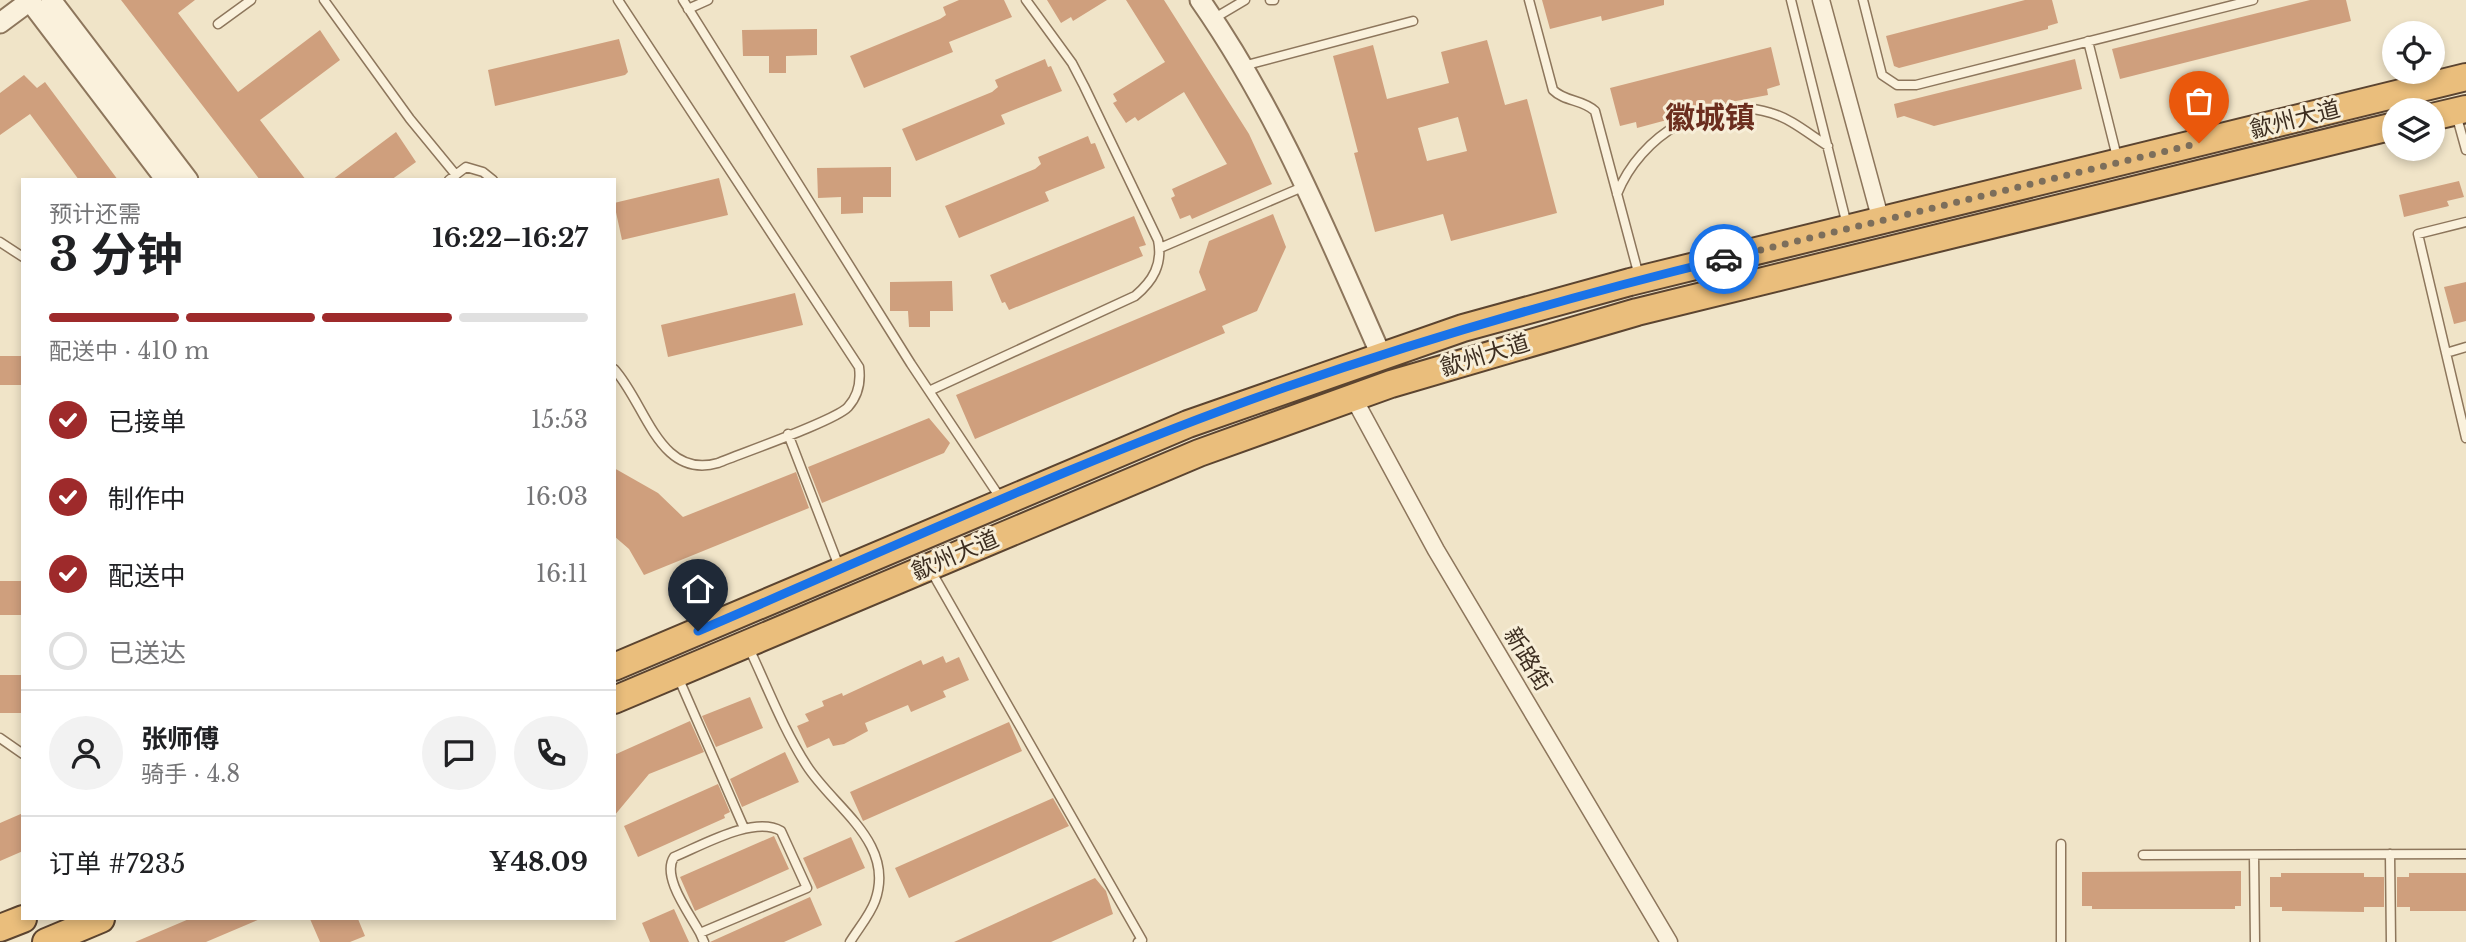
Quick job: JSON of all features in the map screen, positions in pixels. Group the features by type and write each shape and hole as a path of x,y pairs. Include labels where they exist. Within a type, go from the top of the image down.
{"highway":[{"name":"歙州大道","path":"618,661 1188,424 1381,355 1639,280 2466,77"},
{"name":"歙州大道","path":"616,699 1199,453 1353,397 1472,358 1637,312 2382,129"},
{"path":"0,928 21,920"},
{"path":"46,942 99,920"}],"street":[{"path":"0,23 30,0 164,178"},
{"path":"51,0 186,178"},
{"path":"1200,0 1243,66 1306,185 1381,355"},
{"path":"1821,0 1881,220"},
{"name":"新路街","path":"1353,397 1436,550 1669,942"}],"lane":[{"path":"218,24 251,0"},
{"path":"324,0 453,178 466,167 475,168 490,178"},
{"path":"616,372 671,456 687,465 718,463 849,407 859,384 859,367 618,0"},
{"path":"683,0 1002,502"},
{"path":"688,9 708,0"},
{"path":"929,391 1135,296 1154,275 1160,248 1078,74 1026,0"},
{"path":"1213,19 1245,0"},
{"path":"1529,0 1553,90 1564,98 1582,101 1595,111 1639,280"},
{"path":"1791,0 1848,228"},
{"path":"1863,0 1882,75 1897,85 1916,85 2253,0"},
{"path":"1243,66 1413,21"},
{"path":"2088,41 2118,162"},
{"path":"1616,194 1642,150 1670,128 1706,115 1735,110 1768,112 1793,123 1828,146"},
{"path":"2451,112 2466,150"},
{"path":"1160,248 1306,185"},
{"path":"2466,222 2418,234 2463,413 2466,438"},
{"path":"0,242 21,256"},
{"path":"2446,352 2466,347"},
{"path":"788,434 841,570"},
{"path":"929,566 1142,940 1138,942"},
{"path":"747,644 808,768 869,841 877,858 879,880 874,904 850,942"},
{"path":"676,674 744,828"},
{"path":"0,738 21,753"},
{"path":"700,933 807,888 781,831 767,826 744,828 674,857 671,861 671,876 704,942"},
{"path":"2061,844 2061,942"},
{"path":"2390,854 2391,942"},
{"path":"2143,855 2466,854"},
{"path":"2254,855 2255,942"}],"building":[{"path":"121,0 195,0 178,13 238,92 320,30 340,60 260,120 304,178 258,178"},
{"path":"959,0 1004,0 1012,17 949,42 953,52 864,88 850,56 940,19 946,15 943,7"},
{"path":"1047,0 1107,0 1073,21 1071,17 1061,23"},
{"path":"1126,0 1164,0 1249,134 1272,184 1192,219 1190,215 1180,219 1171,198 1175,196 1172,189 1227,164 1184,92 1138,121 1135,117 1126,123 1113,103 1117,101 1113,94 1165,62"},
{"path":"1542,0 1664,0 1664,5 1602,21 1601,16 1550,29"},
{"path":"2025,0 2052,0 2058,23 2048,26 2048,29 1899,68 1894,66 1886,36"},
{"path":"2310,0 2346,0 2351,21 2120,79 2112,49"},
{"path":"817,29 817,55 786,56 786,73 769,73 769,56 743,56 742,30"},
{"path":"619,39 628,72 625,75 495,106 488,70"},
{"path":"1487,40 1505,105 1527,99 1557,213 1451,241 1443,214 1375,232 1333,56 1373,45 1387,99 1449,83 1441,52","holes":["1458,117 1467,151 1427,161 1418,128"]},
{"path":"1771,47 1780,85 1767,89 1768,95 1699,108 1678,117 1637,128 1636,122 1620,126 1610,88"},
{"path":"1045,59 1062,91 1001,115 1005,124 916,161 902,129 992,92 998,87 995,80"},
{"path":"2075,59 2082,89 1934,126 1904,116 1897,118 1894,104"},
{"path":"24,75 37,88 45,82 117,178 78,178 30,114 0,135 0,93"},
{"path":"396,132 416,162 394,178 335,178"},
{"path":"1088,136 1091,144 1095,143 1105,168 1045,192 1049,201 959,238 945,206 1035,169 1041,164 1038,157"},
{"path":"891,167 891,197 863,197 863,213 841,214 841,197 818,198 817,168"},
{"path":"719,178 728,215 622,240 616,203"},
{"path":"2459,181 2464,197 2447,201 2449,206 2404,217 2399,195"},
{"path":"1273,214 1286,247 1257,311 1222,326 1225,333 975,439 956,395 1206,290 1199,272 1209,241"},
{"path":"1134,216 1146,245 1139,247 1143,256 1009,310 1005,302 1002,303 990,275"},
{"path":"952,281 953,311 930,311 930,327 909,327 908,311 890,311 890,282"},
{"path":"2466,282 2466,321 2454,324 2444,287"},
{"path":"795,293 803,325 668,357 661,325"},
{"path":"0,356 21,356 21,385 0,385"},
{"path":"929,418 950,443 944,453 822,503 808,467"},
{"path":"616,469 658,493 683,517 796,472 809,508 644,575 629,549 616,538"},
{"path":"0,581 21,581 21,615 0,615"},
{"path":"943,656 946,663 959,657 969,680 943,691 946,697 911,712 908,705 865,723 868,731 844,744 833,746 829,738 807,748 797,726 809,721 805,714 824,706 822,701 842,693 843,696 921,660 923,665"},
{"path":"0,675 21,675 21,713 0,713"},
{"path":"750,697 763,728 716,747 702,716"},
{"path":"690,721 704,752 649,774 616,814 616,754"},
{"path":"1009,722 1022,751 863,821 850,792"},
{"path":"785,752 799,782 742,807 730,779"},
{"path":"718,784 730,812 724,815 725,818 638,857 624,826"},
{"path":"1053,798 1069,826 909,898 895,868"},
{"path":"21,814 21,852 0,861 0,823"},
{"path":"774,836 789,869 695,911 680,877"},
{"path":"851,837 865,868 817,889 803,858"},
{"path":"2241,871 2241,906 2235,906 2235,909 2092,909 2092,906 2082,906 2082,872"},
{"path":"2281,873 2364,873 2364,877 2384,877 2384,907 2364,907 2364,912 2282,911 2282,907 2270,907 2270,877 2281,877"},
{"path":"2409,873 2466,873 2466,911 2410,911 2410,907 2397,907 2397,877 2409,877"},
{"path":"1095,878 1106,891 1113,914 1051,942 954,942"},
{"path":"810,897 822,925 784,942 710,942"},
{"path":"674,909 689,942 650,942 642,923"},
{"path":"187,920 258,920 206,942 135,942"},
{"path":"310,920 358,920 365,936 350,942 320,942"}],"way so far":[{"path":"1724,259 2199,143"}],"district":[{"name":"徽城镇","path":"1710,118"}],"route":[{"path":"698,631 1093,463 1284,388 1463,328 1724,259"}]}
